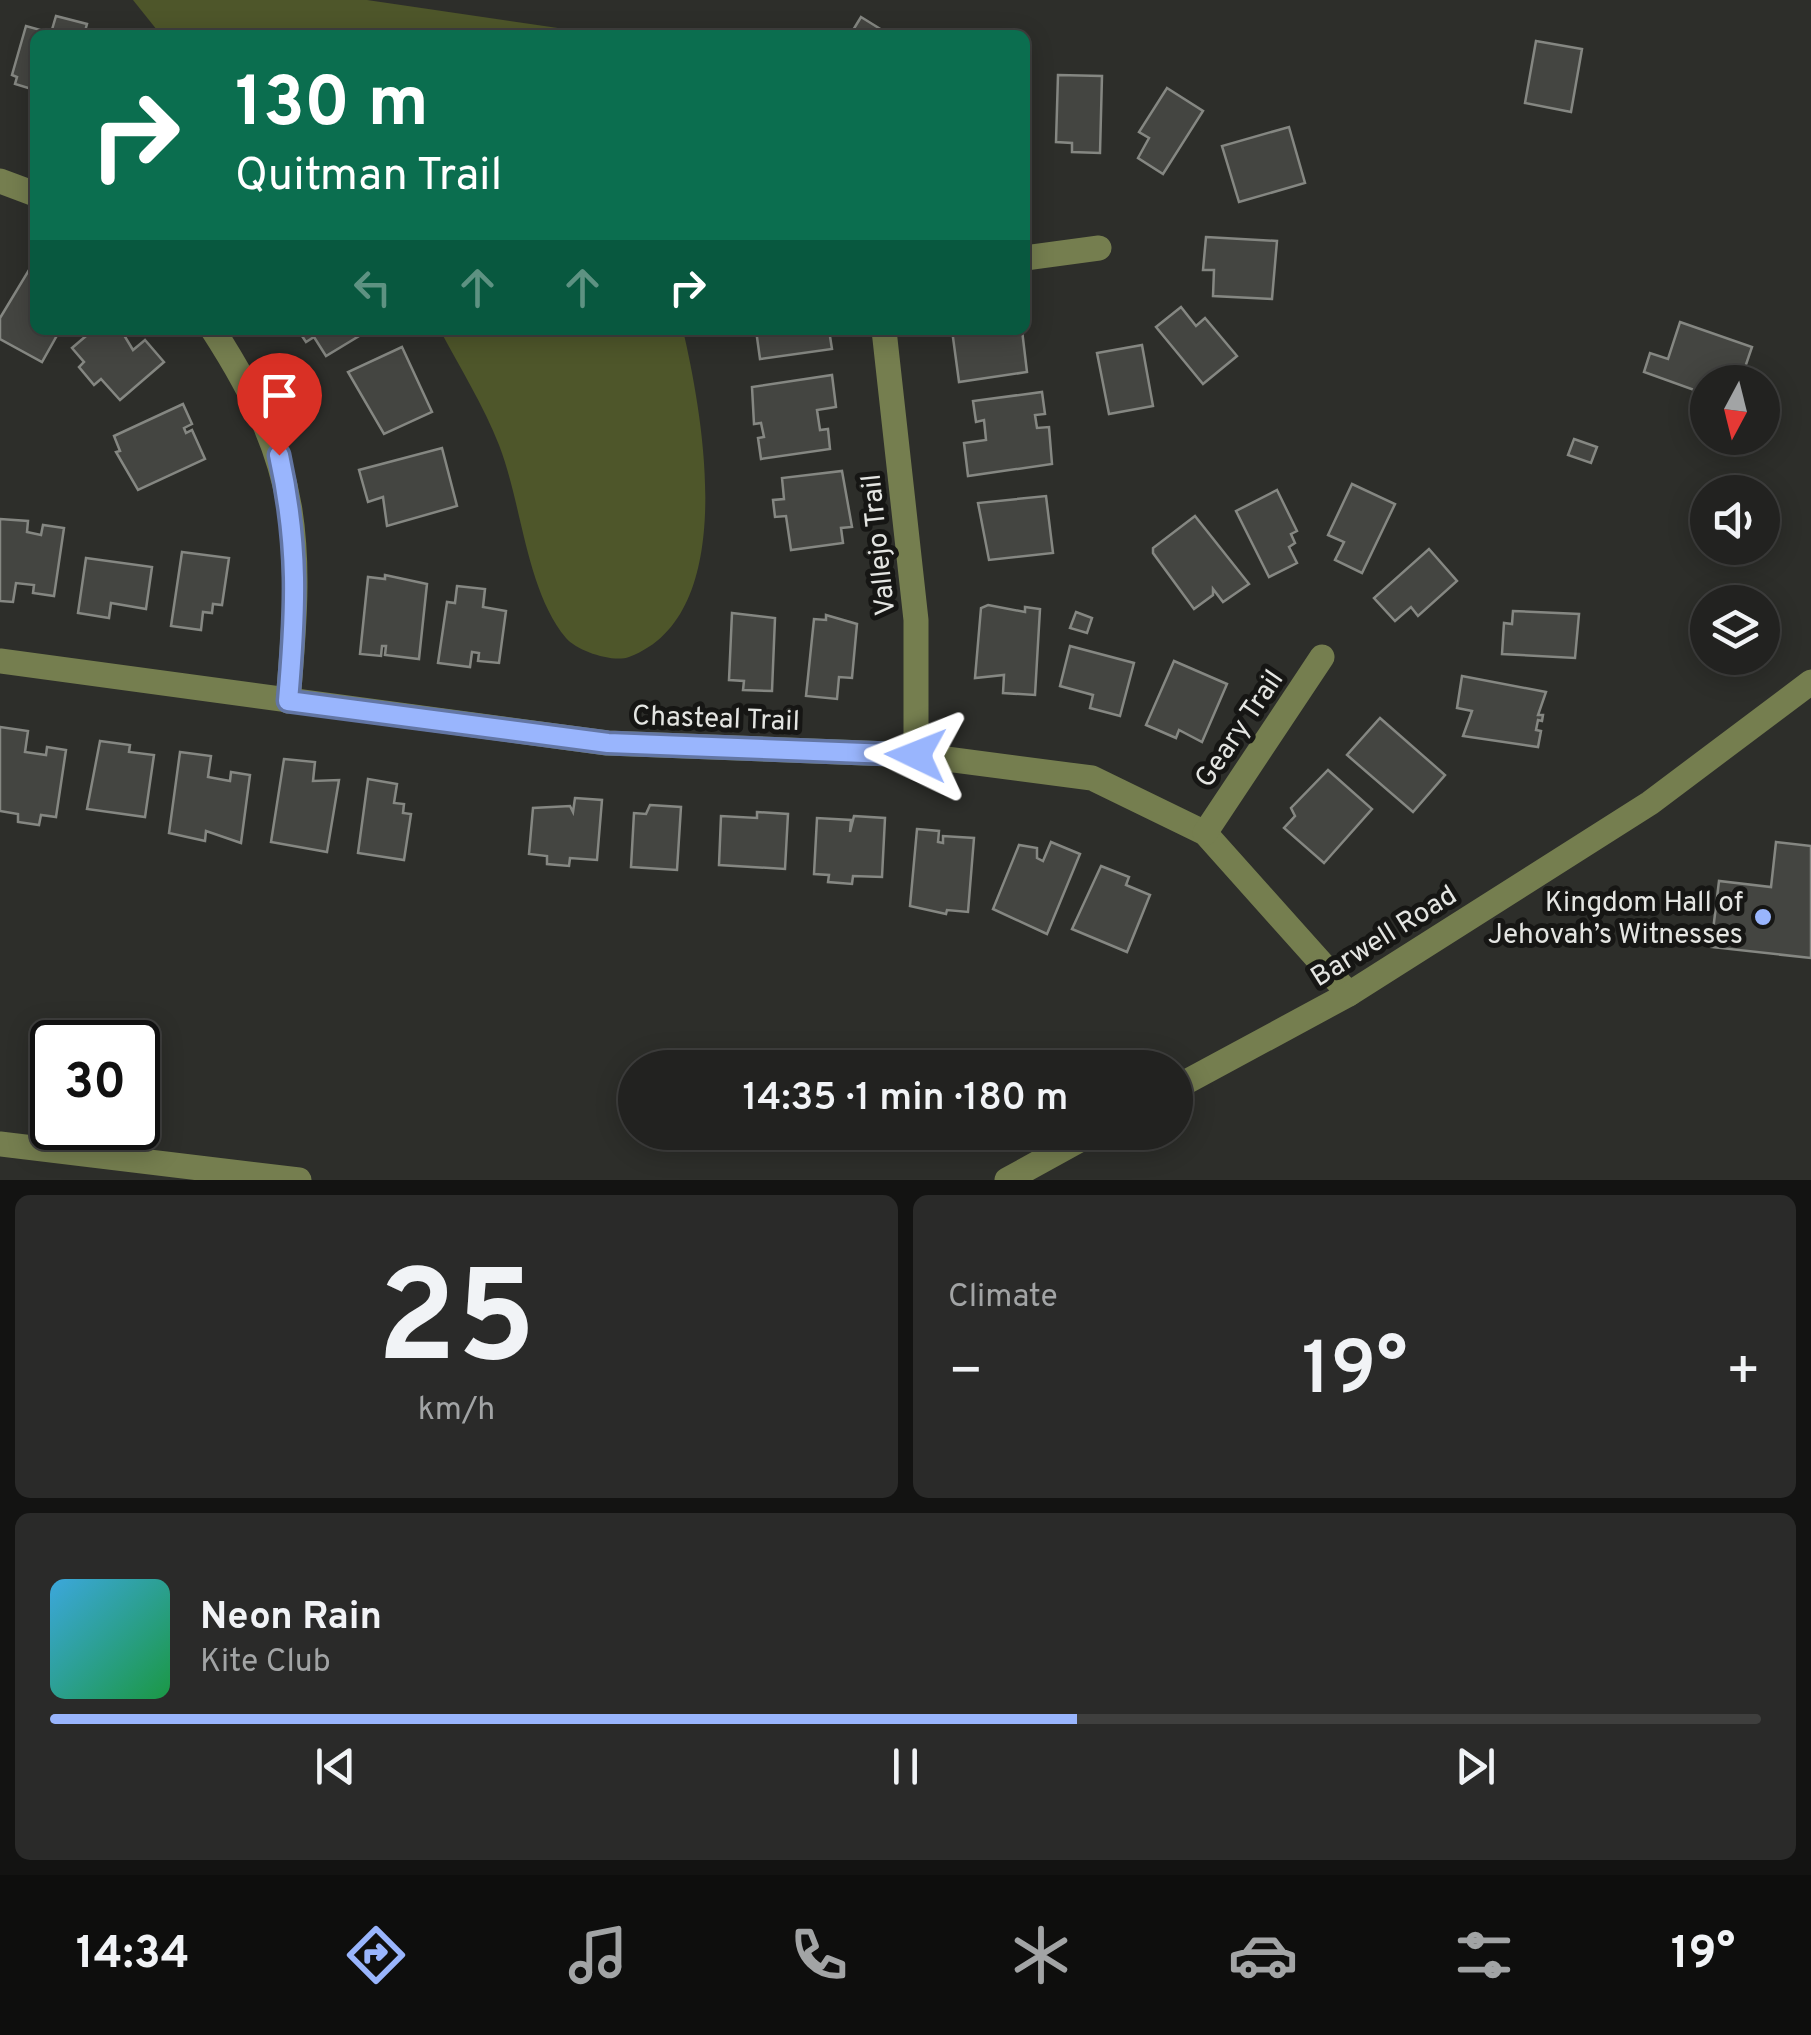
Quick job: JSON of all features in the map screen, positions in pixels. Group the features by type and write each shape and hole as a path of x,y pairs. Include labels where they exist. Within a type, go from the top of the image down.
{"street":[{"path":"0,181 30,192"},
{"path":"1030,257 1099,248"},
{"path":"215,335 247,383 279,455 294,524 298,588 288,701"},
{"name":"Vallejo Trail","path":"885,335 916,620 916,755"},
{"name":"Geary Trail","path":"1205,832 1322,656"},
{"name":"Chasteal Trail","path":"0,662 608,743 916,755 1092,778 1205,832 1349,994"},
{"name":"Barwell Road","path":"1193,1078 1349,994 1650,804 1811,682"},
{"path":"0,1144 299,1180"},
{"path":"1007,1180 1061,1150"}],"green space":[{"path":"133,0 367,0 572,30 157,30"},
{"path":"443,335 684,335 699,412 705,511 700,558 687,601 664,635 622,658 596,655 566,638 542,596 507,468 479,401"}],"building":[{"path":"56,16 87,24 85,30 52,30"},
{"path":"861,17 882,30 853,30"},
{"path":"26,26 40,30 30,30 30,88 15,84 17,77 12,75"},
{"path":"1536,41 1582,49 1571,112 1525,103"},
{"path":"1058,75 1102,76 1100,153 1072,152 1072,143 1056,142"},
{"path":"1167,88 1203,111 1163,174 1138,158 1149,138 1139,132"},
{"path":"1289,127 1305,183 1239,202 1222,146"},
{"path":"1206,237 1277,241 1272,299 1213,296 1214,270 1203,270"},
{"path":"30,268 30,335 57,335 42,362 0,339 0,318"},
{"path":"1181,307 1196,326 1205,318 1237,356 1203,384 1156,327"},
{"path":"1680,322 1752,347 1746,365 1690,365 1690,389 1644,372 1650,353 1668,359"},
{"path":"87,335 124,335 133,350 145,340 164,362 120,400 101,379 94,385 79,367 84,362 72,348"},
{"path":"301,335 361,335 326,356 314,337 306,342"},
{"path":"757,335 830,335 832,349 760,359"},
{"path":"953,335 1023,335 1027,372 959,382"},
{"path":"1142,345 1153,406 1109,414 1097,353"},
{"path":"402,347 432,412 384,434 348,372"},
{"path":"832,375 836,407 817,410 820,430 828,429 830,449 761,459 758,438 764,437 761,423 754,424 752,387"},
{"path":"1042,392 1045,414 1035,415 1037,428 1049,427 1052,464 968,476 964,443 986,440 984,420 976,422 973,401"},
{"path":"183,404 192,424 184,428 186,433 192,430 205,459 138,490 116,452 120,451 114,436"},
{"path":"1574,439 1597,447 1591,463 1568,455"},
{"path":"442,448 457,506 387,526 383,497 368,502 359,470"},
{"path":"842,471 852,527 841,528 843,543 791,550 786,516 775,517 773,500 784,499 782,478"},
{"path":"1352,484 1395,504 1362,573 1335,560 1344,542 1328,535"},
{"path":"1277,490 1297,531 1291,534 1295,543 1289,547 1297,563 1269,577 1236,511"},
{"path":"1046,496 1053,553 989,560 978,503"},
{"path":"1195,516 1249,584 1223,602 1213,589 1213,595 1194,609 1153,548"},
{"path":"0,519 28,521 27,532 41,535 43,525 64,528 54,596 33,593 34,585 16,583 13,602 0,601"},
{"path":"1429,549 1457,581 1418,616 1411,607 1395,621 1374,598"},
{"path":"182,552 229,558 222,605 213,604 212,613 203,612 201,630 171,626"},
{"path":"86,558 152,567 146,609 111,603 109,618 78,613"},
{"path":"385,575 427,584 419,659 385,655 386,646 382,646 381,656 360,654 368,577 385,579"},
{"path":"457,586 485,589 483,607 506,611 499,663 478,661 479,653 472,652 470,667 438,663 447,602 455,603"},
{"path":"988,605 1025,612 1025,607 1040,609 1035,695 1003,693 1004,675 975,678 981,608"},
{"path":"1513,611 1579,614 1575,658 1502,654 1504,623 1512,624"},
{"path":"1076,612 1092,618 1087,633 1070,628"},
{"path":"732,613 775,618 772,691 743,690 744,681 729,680"},
{"path":"826,615 857,624 852,678 839,677 837,699 806,696 814,619 826,620"},
{"path":"1070,646 1134,663 1120,716 1090,708 1093,695 1060,686"},
{"path":"1174,661 1227,684 1202,742 1179,730 1176,738 1146,725"},
{"path":"1462,676 1546,692 1538,715 1543,715 1536,730 1541,731 1538,747 1463,736 1472,711 1457,708"},
{"path":"1380,718 1445,775 1413,812 1347,755"},
{"path":"0,727 28,731 25,752 46,755 47,747 66,750 56,817 41,815 39,825 18,822 18,814 0,811"},
{"path":"100,741 130,745 129,752 154,755 145,817 87,809"},
{"path":"180,752 211,756 208,777 230,781 231,772 250,775 241,843 206,831 205,841 169,833"},
{"path":"284,759 315,762 313,781 339,780 327,852 271,842"},
{"path":"1328,770 1372,809 1324,863 1284,828 1295,816 1291,808"},
{"path":"368,779 397,784 394,803 404,804 403,813 411,814 404,860 358,853"},
{"path":"575,798 602,800 597,860 570,858 569,866 547,864 547,856 529,854 533,808 570,806 573,812"},
{"path":"650,805 681,807 677,870 631,867 634,813 646,814"},
{"path":"757,812 788,814 785,869 719,865 721,816 757,818"},
{"path":"854,816 885,818 882,877 853,876 852,884 828,882 829,875 814,874 817,818 851,820 850,832"},
{"path":"917,829 939,831 938,842 943,843 943,836 974,838 968,912 947,910 946,914 910,906"},
{"path":"1051,842 1080,854 1047,934 993,909 1019,845 1037,848 1037,858 1043,861"},
{"name":"Kingdom Hall of Jehovah’s Witnesses","path":"1776,842 1811,846 1811,958 1711,947 1719,881 1771,887"},
{"path":"1101,866 1129,877 1126,885 1150,895 1127,952 1072,929"}],"place":[{"name":"Kingdom Hall of Jehovah’s Witnesses","path":"1763,917"}],"route":[{"path":"279,455 294,524 298,588 288,701 608,743 916,755"}]}
